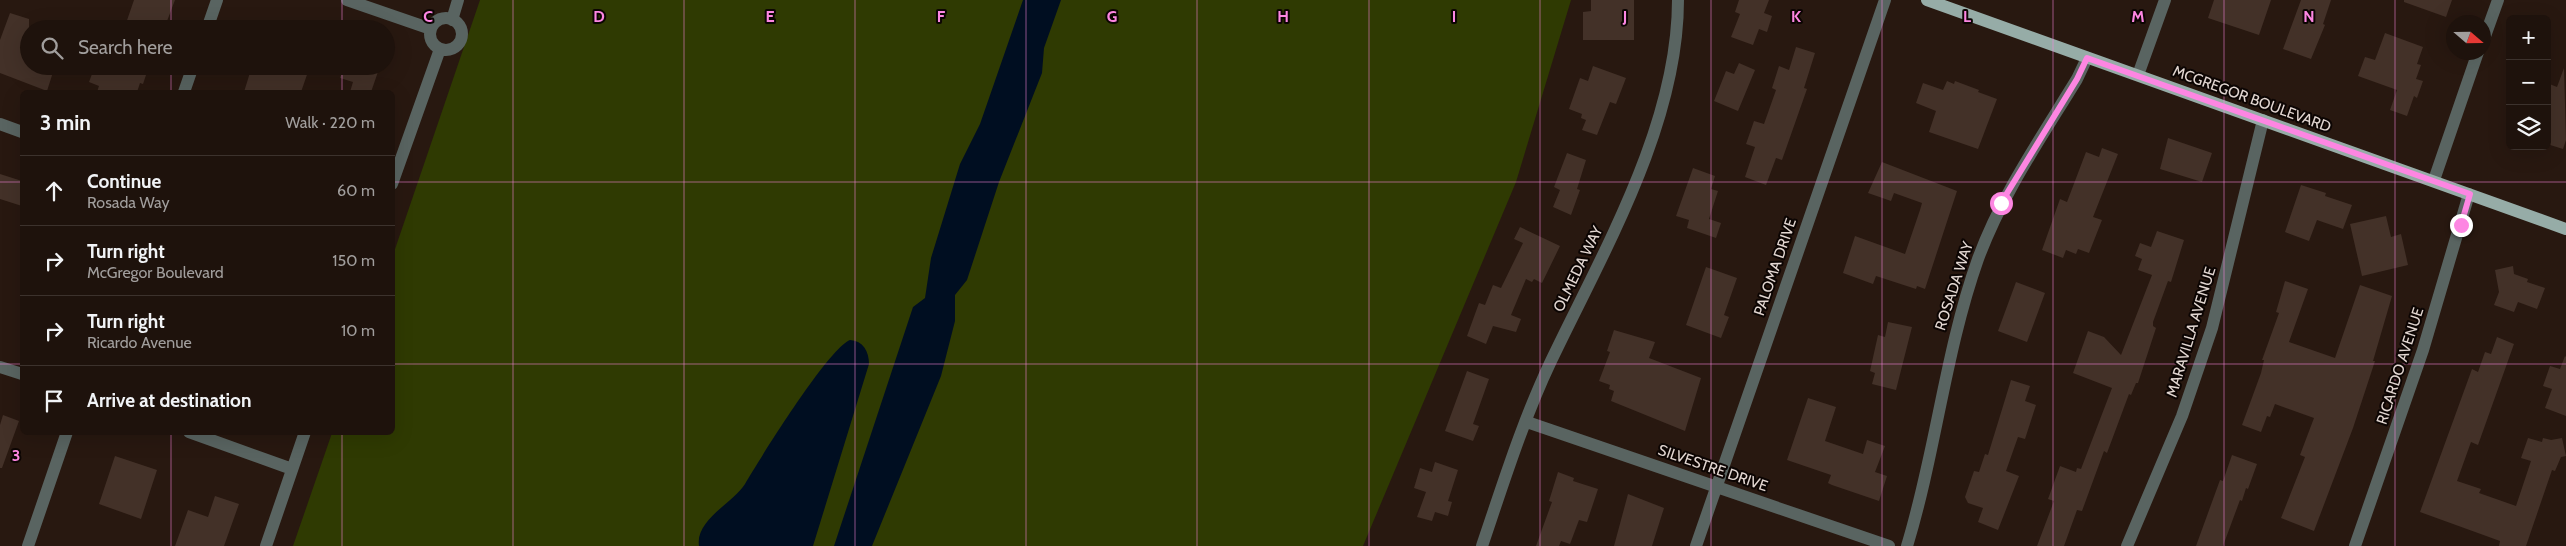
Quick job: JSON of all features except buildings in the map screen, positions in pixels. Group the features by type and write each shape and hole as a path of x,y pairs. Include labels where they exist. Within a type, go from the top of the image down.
{"main road":[{"name":"MCGREGOR BOULEVARD","path":"1927,0 2434,180 2566,229"}],"street":[{"path":"209,20 217,0"},
{"path":"347,0 431,29"},
{"path":"452,20 458,0"},
{"name":"OLMEDA WAY","path":"1482,546 1551,362 1606,253 1642,165 1671,70 1675,47 1678,0"},
{"name":"PALOMA DRIVE","path":"1696,546 1886,0"},
{"path":"2138,75 2165,0"},
{"path":"2491,20 2498,0"},
{"path":"439,20 452,20 460,28 460,40 452,49 440,49 431,41 431,29 439,20"},
{"path":"395,176 440,49"},
{"name":"ROSADA WAY","path":"1907,546 1923,487 1948,363 1978,258 2001,203 2073,86 2087,58"},
{"path":"2434,180 2475,60"},
{"path":"185,90 190,75"},
{"name":"MARAVILLA AVENUE","path":"2127,546 2182,416 2212,328 2263,120"},
{"path":"0,124 20,131"},
{"name":"RICARDO AVENUE","path":"2355,546 2423,350 2470,194"},
{"path":"0,367 20,373"},
{"name":"SILVESTRE DRIVE","path":"1527,422 1889,546"},
{"path":"28,546 66,435"},
{"path":"197,435 292,469"},
{"path":"266,546 304,435"}],"green space":[{"path":"480,0 1571,0 1516,182 1363,546 293,546 331,435 395,435 395,249"}],"water":[{"path":"1023,0 1061,0 1044,48 1042,73 999,182 967,280 955,295 955,321 941,376 872,546 834,546 913,307 925,298 931,258 960,164 980,124"},
{"path":"850,340 862,345 868,355 869,364 813,546 699,546 699,537 703,528 716,512 745,484 811,382 840,348"}],"route":[{"path":"2001,203 2077,79 2087,58 2470,194 2461,225"}]}
